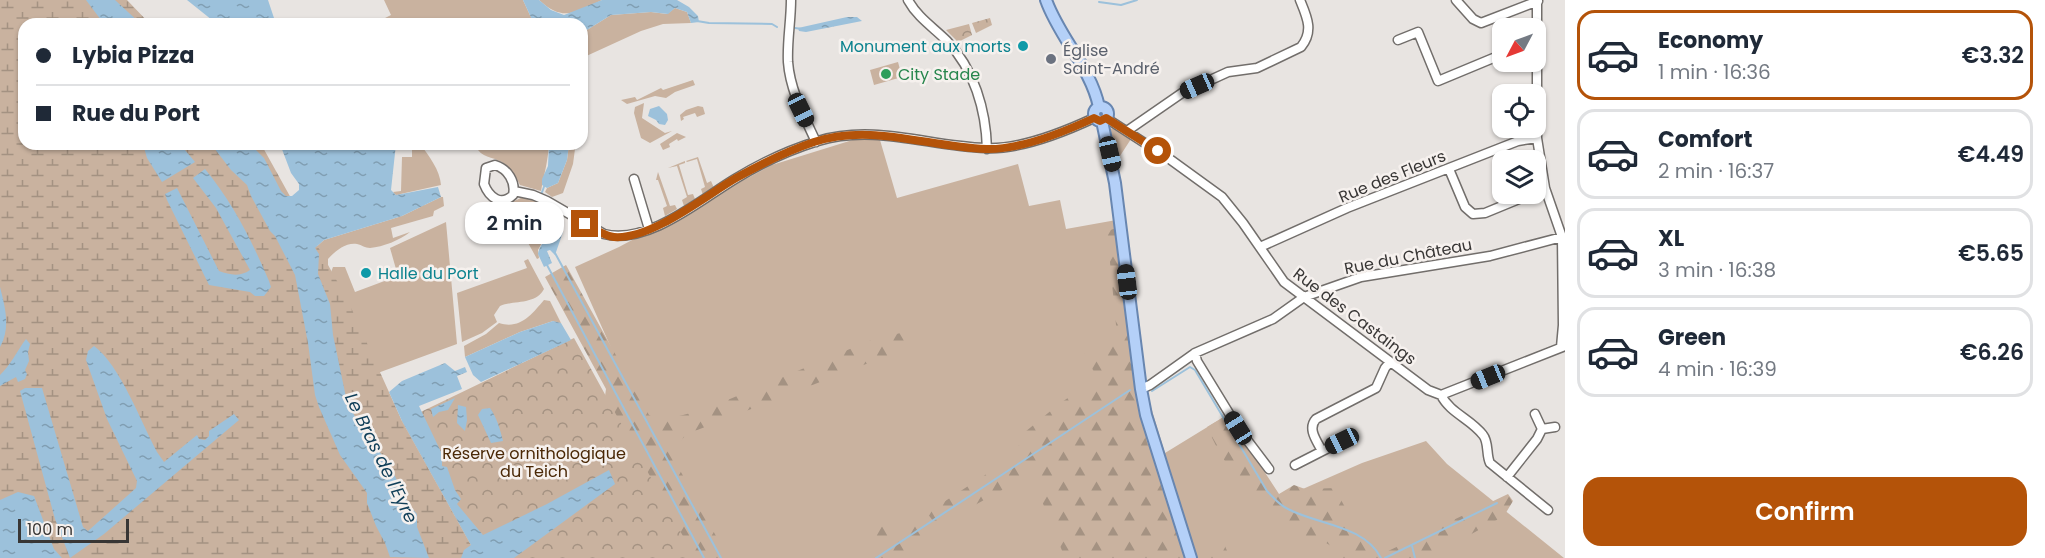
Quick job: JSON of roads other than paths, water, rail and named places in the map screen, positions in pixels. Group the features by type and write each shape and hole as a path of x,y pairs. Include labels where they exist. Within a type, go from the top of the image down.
{"main road":[{"path":"1048,0 1078,59 1100,116 1115,183 1146,415 1191,558"}],"street":[{"path":"791,0 788,52 790,76 801,110 816,141"},
{"path":"908,0 921,19 951,45 974,83 984,118 987,149"},
{"path":"1127,131 1182,93 1228,72 1257,68 1301,47 1309,29 1300,0"},
{"path":"1456,0 1473,19 1482,23 1538,1 1538,18"},
{"path":"1398,40 1418,32 1438,81 1492,59"},
{"path":"514,191 548,201 604,234 626,237 674,217 734,179 782,154 816,141 843,135 880,134 987,149 1033,140 1100,116"},
{"name":"Rue des Castaings","path":"1100,116 1127,131 1222,198 1244,223 1281,278 1428,390 1441,395 1452,409 1483,434 1489,461 1548,510"},
{"path":"1537,138 1538,150"},
{"name":"Rue des Fleurs","path":"1260,247 1347,208 1518,141 1537,138"},
{"path":"495,165 504,169 512,180 514,191 511,198 504,201 493,197 484,184 483,177 486,168 495,165"},
{"path":"1449,169 1465,207 1473,214 1485,213 1507,204"},
{"path":"634,179 649,229"},
{"path":"1441,395 1563,347 1562,237 1546,203"},
{"name":"Rue du Château","path":"1141,388 1195,354 1273,319 1304,297 1361,277 1490,256 1562,237"},
{"path":"1195,354 1238,428 1269,469"},
{"path":"1322,451 1312,430 1312,422 1376,388 1390,362"},
{"path":"1535,414 1542,429"},
{"path":"1542,429 1555,427"},
{"path":"1507,477 1537,439 1542,429"},
{"path":"1295,465 1342,441"}],"water":[{"path":"86,0 115,0 134,18 100,18"},
{"path":"187,0 268,0 274,18 210,18"},
{"path":"523,0 539,0 551,10 564,15 602,0 677,0 698,16 699,22 691,23 687,12 675,8 668,14 651,12 611,15 588,29 588,18 531,18"},
{"path":"847,17 857,17 862,21 806,32 799,31 798,28"},
{"path":"659,106 667,114 668,120 665,125 659,124 648,116 650,109"},
{"path":"145,150 185,150 195,162 162,182"},
{"name":"Le Bras de l'Eyre","path":"216,150 256,150 264,158 281,191 286,196 292,196 299,190 299,184 291,173 282,150 395,150 391,190 396,195 438,187 441,197 402,216 324,240 315,248 319,254 318,274 330,304 333,335 347,402 365,435 390,466 409,505 417,514 417,527 429,558 390,557 367,503 367,493 340,455 319,407 295,275 247,185 231,170"},
{"path":"549,150 568,150 558,183 547,188 542,185 542,179 548,166"},
{"path":"205,169 233,209 256,251 271,287 264,296 209,285 167,200 165,194 177,188 219,271 235,275 250,270 216,208 193,178"},
{"path":"536,200 552,208 563,232 555,255 550,250 547,251 552,263 544,267 538,254 546,231 537,209"},
{"path":"0,287 6,324 0,347"},
{"path":"553,321 561,323 571,340 481,382 473,375 465,357 520,332"},
{"path":"26,339 30,344 25,379 18,382 16,377 0,386 0,375"},
{"path":"94,346 113,366 164,462 197,435 199,439 205,440 209,436 209,431 234,414 239,420 104,534 70,558 55,519 20,391 25,388 42,388 83,527 88,531 136,488 137,481 107,419 86,360 88,351"},
{"path":"445,363 455,371 465,367 467,372 457,376 462,389 419,406 442,454 442,466 447,467 455,490 461,499 457,504 483,535 609,470 615,484 514,558 461,558 464,550 471,545 402,421 389,392 402,381"},
{"path":"455,398 448,410 439,412 433,417 431,409"},
{"path":"458,405 466,407 465,431 457,423"},
{"path":"490,408 503,441 491,443 478,415 482,409"},
{"path":"18,492 34,496 54,549 62,558 0,558 0,500"}],"waterway":[{"path":"1099,2 1121,5 1137,0"},
{"path":"697,21 772,24 777,27"},
{"path":"795,28 802,29"},
{"path":"541,195 545,184"},
{"path":"555,253 721,558"},
{"path":"547,265 704,558"},
{"path":"1152,391 1190,367 1195,370 1274,499 1300,514 1352,532 1373,547 1381,558"},
{"path":"876,558 1130,390"},
{"path":"1385,558 1497,503"},
{"path":"1412,546 1415,558"}],"place":[{"name":"Monument aux morts","path":"1023,46"},
{"name":"Église Saint-André","path":"1051,59"},
{"name":"City Stade","path":"886,74"},
{"name":"Halle du Port","path":"366,273"}],"park label":[{"name":"Réserve ornithologique du Teich","path":"534,462"}]}
